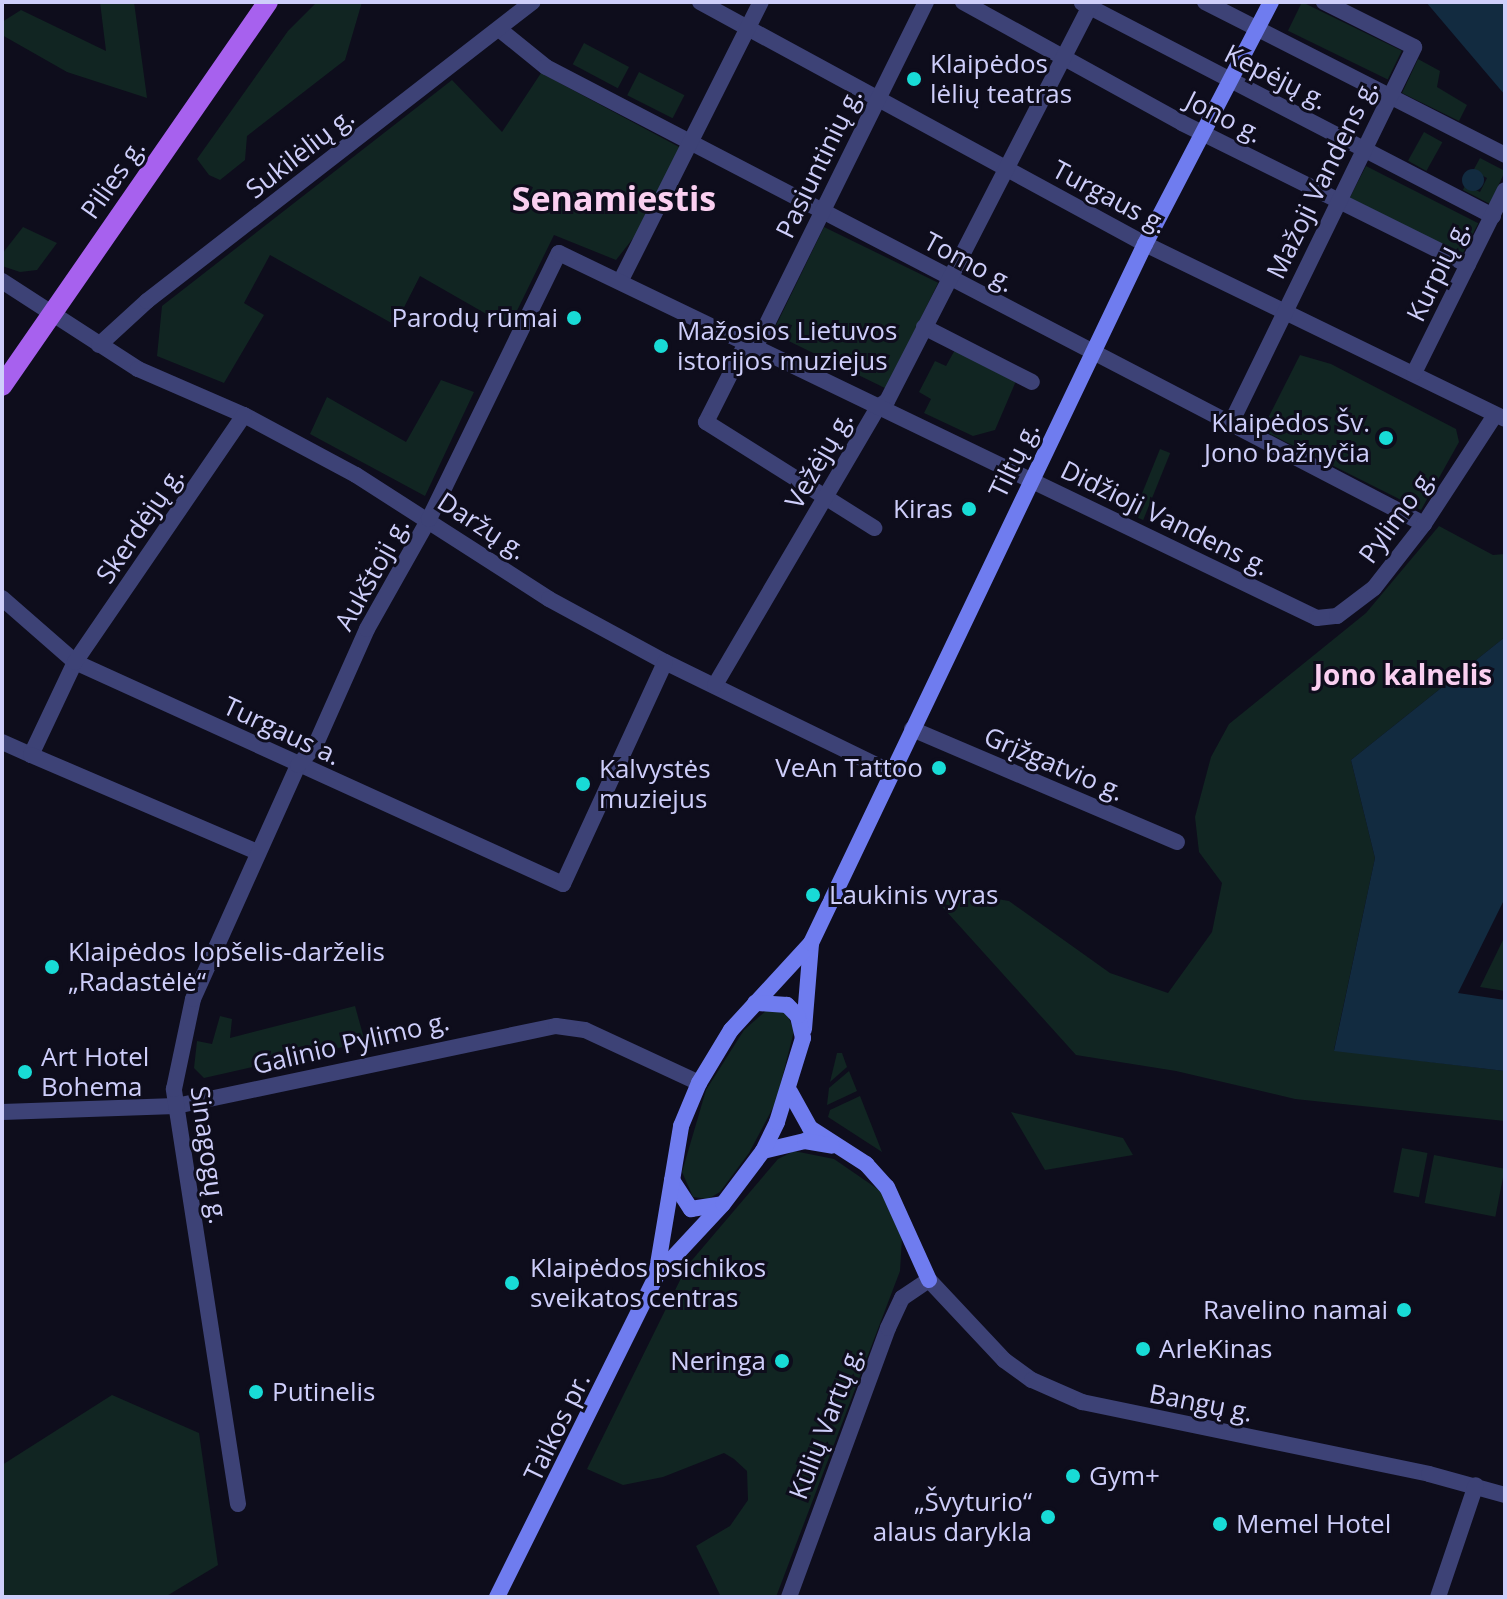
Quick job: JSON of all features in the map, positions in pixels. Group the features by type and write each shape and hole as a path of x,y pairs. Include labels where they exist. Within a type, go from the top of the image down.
{"main road":[{"name":"Pilies g.","path":"2,386 268,2"}],"street":[{"name":"Sukilėlių g.","path":"99,345 147,301 533,2"},
{"name":"Turgaus g.","path":"700,2 1145,244 1500,417"},
{"path":"621,280 693,143 761,2"},
{"name":"Pasiuntinių g.","path":"826,498 706,422 752,343 822,210 926,2"},
{"name":"Jono g.","path":"963,2 1203,133 1468,265"},
{"path":"1205,2 1505,155"},
{"name":"Tiltų g.","path":"699,1083 714,1053 811,943 1145,244 1271,2"},
{"name":"Mažoji Vandens g.","path":"1231,423 1414,47 1324,2"},
{"name":"Vežėjų g.","path":"715,685 878,407 887,401 1088,4"},
{"name":"Kepėjų g.","path":"1088,4 1493,216"},
{"name":"Tomo g.","path":"499,29 546,67 1092,354 1424,524"},
{"name":"Kurpių g.","path":"1414,373 1505,190"},
{"name":"Didžioji Vandens g.","path":"559,253 752,343 878,407 1317,618"},
{"name":"Aukštoji g.","path":"315,746 367,629 429,519 559,253"},
{"name":"Daržų g.","path":"2,281 50,317 138,369 244,415 429,519 549,599 665,662 891,772"},
{"path":"924,327 1032,382"},
{"name":"Skerdėjų g.","path":"75,662 244,415"},
{"name":"Pylimo g.","path":"1317,618 1354,607 1424,524 1500,417"},
{"path":"826,498 874,528"},
{"name":"Turgaus a.","path":"2,598 75,662 563,884 665,662"},
{"path":"31,755 75,662"},
{"name":"Grįžgatvio g.","path":"912,729 1177,842"},
{"path":"2,742 255,851"},
{"name":"Sinagogų g.","path":"238,1504 176,1106 174,1073 193,999 255,851 298,765 315,746"},
{"name":"Tiltų g.","path":"763,1151 790,1092 803,1038 811,943"},
{"path":"755,1003 787,1005 798,1016 803,1038"},
{"name":"Galinio Pylimo g.","path":"2,1112 176,1106 556,1026 585,1030 699,1083"},
{"name":"Taikos pr.","path":"656,1276 681,1126 699,1083"},
{"path":"790,1092 810,1128 887,1187 902,1209 929,1280"},
{"path":"763,1151 805,1141 839,1148"},
{"name":"Taikos pr.","path":"497,1597 656,1276 723,1204 763,1151"},
{"path":"672,1180 691,1209 723,1204"},
{"name":"Bangų g.","path":"929,1280 1004,1360 1032,1380 1082,1402 1503,1491"},
{"name":"Kūlių Vartų g.","path":"789,1597 888,1328 902,1298 929,1280"},
{"path":"1438,1597 1476,1485"}],"green space":[{"path":"100,2 134,2 147,98 67,72 2,35 2,22 21,10 106,51"},
{"path":"317,2 362,2 345,60 247,136 245,160 220,180 209,175 197,159 288,31"},
{"path":"1302,2 1402,51 1388,79 1288,31"},
{"path":"584,43 629,67 618,88 573,64"},
{"path":"1418,59 1440,71 1437,87 1467,105 1459,121 1402,93"},
{"path":"639,72 684,95 673,118 627,95"},
{"path":"541,73 681,148 638,232 616,260 554,235 509,327 420,276 395,325 270,255 244,303 264,315 224,383 157,356 162,306 452,80 502,132"},
{"path":"1424,132 1442,142 1426,171 1408,161"},
{"path":"1480,158 1505,171 1490,204 1463,190 1465,185 1480,192 1487,178 1473,171"},
{"path":"1366,166 1478,223 1461,257 1349,200"},
{"path":"23,227 57,243 37,270 20,272 2,266 2,254"},
{"path":"824,227 938,283 886,389 772,333"},
{"path":"956,348 1016,381 995,430 973,436 924,413 931,399 919,392 935,361 946,366"},
{"path":"1300,355 1331,364 1456,429 1459,442 1421,510 1262,430"},
{"path":"441,380 474,392 425,496 310,434 327,397 406,442"},
{"path":"1160,449 1170,453 1143,520 1133,516"},
{"path":"1439,526 1493,555 1505,554 1505,637 1351,760 1375,858 1334,1050 1505,1071 1505,1121 1295,1099 1176,1071 1076,1055 937,901 950,891 1009,901 1110,973 1168,993 1212,932 1222,883 1199,852 1195,817 1211,757 1229,724 1366,613"},
{"path":"1505,936 1505,991 1480,987"},
{"path":"355,1006 365,1042 204,1078 194,1068 197,1041 212,1044 220,1016 232,1019 230,1038"},
{"path":"769,1008 787,1013 794,1031 776,1102 749,1153 720,1192 708,1199 693,1197 682,1172 706,1090 744,1030"},
{"path":"837,1053 842,1053 847,1067 830,1082"},
{"path":"849,1071 857,1091 827,1105 829,1088"},
{"path":"860,1096 882,1152 828,1117 830,1110"},
{"path":"1011,1112 1123,1138 1133,1155 1045,1170"},
{"path":"1402,1148 1428,1153 1419,1197 1393,1192"},
{"path":"794,1151 834,1159 882,1192 902,1238 900,1271 776,1597 721,1597 696,1546 730,1526 748,1500 747,1471 724,1453 663,1477 623,1485 587,1469 687,1266 778,1159"},
{"path":"1434,1155 1505,1169 1495,1217 1425,1203"},
{"path":"112,1395 199,1433 218,1565 165,1597 2,1597 2,1465"}],"water":[{"path":"1426,2 1505,2 1505,95"},
{"path":"1473,169 1481,172 1484,180 1481,188 1473,191 1465,188 1462,180 1465,172"},
{"path":"1505,637 1505,898 1458,993 1505,1000 1505,1071 1334,1051 1375,858 1351,760"}],"place":[{"name":"Klaipėdos lėlių teatras","path":"914,79"},
{"name":"Parodų rūmai","path":"574,318"},
{"name":"Mažosios Lietuvos istorijos muziejus","path":"661,346"},
{"name":"Klaipėdos Šv. Jono bažnyčia","path":"1386,438"},
{"name":"Kiras","path":"969,509"},
{"name":"VeAn Tattoo","path":"939,768"},
{"name":"Kalvystės muziejus","path":"583,784"},
{"name":"Laukinis vyras","path":"813,895"},
{"name":"Klaipėdos lopšelis-darželis „Radastėlė“","path":"52,967"},
{"name":"Art Hotel Bohema","path":"25,1072"},
{"name":"Klaipėdos psichikos sveikatos centras","path":"512,1283"},
{"name":"Ravelino namai","path":"1404,1310"},
{"name":"ArleKinas","path":"1143,1349"},
{"name":"Neringa","path":"782,1361"},
{"name":"Putinelis","path":"256,1392"},
{"name":"Gym+","path":"1073,1476"},
{"name":"„Švyturio“ alaus darykla","path":"1048,1517"},
{"name":"Memel Hotel","path":"1220,1524"}],"district":[{"name":"Senamiestis","path":"614,199"},
{"name":"Jono kalnelis","path":"1403,674"}]}
